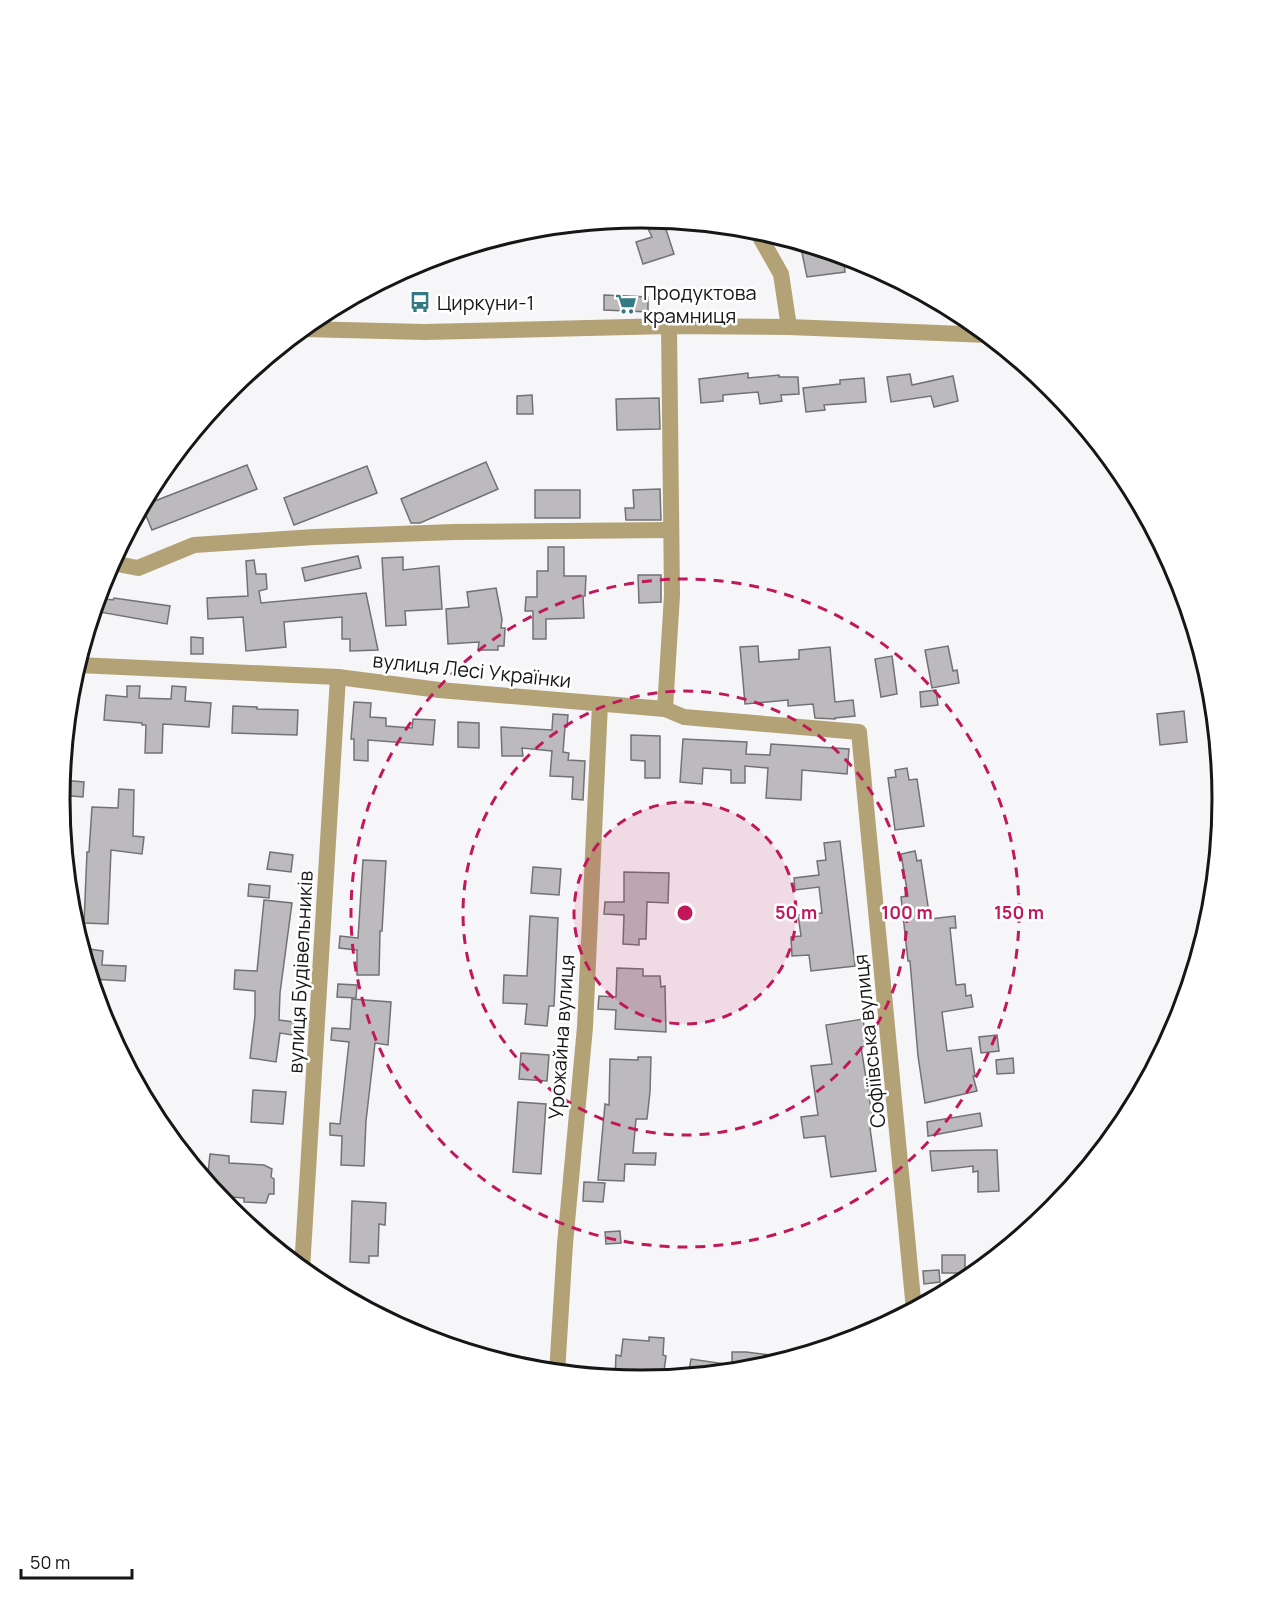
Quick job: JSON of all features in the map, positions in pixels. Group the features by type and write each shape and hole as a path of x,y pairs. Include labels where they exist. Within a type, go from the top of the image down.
{"street":[{"path":"762,241 781,274 789,327"},
{"path":"665,709 672,595 669,326"},
{"path":"317,330 425,332 669,326 789,327 972,334"},
{"path":"121,564 138,568 194,545 314,537 454,532 670,530"},
{"name":"вулиця Лесі Українки","path":"87,665 338,677 439,690 665,709 684,717 859,732"},
{"name":"вулиця Будівельників","path":"303,1259 338,677"},
{"name":"Урожайна вулиця","path":"558,1364 565,1244 585,1027 600,704"},
{"name":"Софіївська вулиця","path":"859,732 913,1302"}],"building":[{"path":"648,228 666,229 674,254 643,264 636,242 652,237"},
{"path":"802,252 845,266 845,272 807,277"},
{"name":"Продуктова крамниця","path":"604,295 648,297 648,312 604,310"},
{"path":"748,373 748,378 779,375 779,377 798,377 799,394 781,395 782,401 760,404 758,392 723,395 723,401 701,403 699,379"},
{"path":"910,374 912,385 953,376 958,401 934,407 931,396 891,402 887,377"},
{"path":"864,378 866,402 824,405 825,410 806,412 803,388 840,384 840,380"},
{"path":"532,395 533,414 517,414 517,396"},
{"path":"659,398 660,429 617,430 616,399"},
{"path":"486,462 498,489 420,523 411,523 401,499"},
{"path":"247,465 257,489 152,530 146,516 155,501"},
{"path":"367,466 377,493 294,525 284,498"},
{"path":"660,489 661,520 626,520 625,508 634,508 633,490"},
{"path":"535,490 580,490 580,518 535,518"},
{"path":"548,547 564,547 564,576 586,576 585,596 583,596 584,618 546,619 546,639 533,639 533,611 525,611 526,597 537,597 537,571 548,571"},
{"path":"358,556 361,568 305,581 302,568"},
{"path":"403,557 403,570 439,566 442,609 405,611 406,625 386,626 382,558"},
{"path":"254,560 256,574 266,574 267,589 259,591 261,603 366,593 378,650 350,651 350,639 342,639 342,617 284,622 286,647 246,651 243,617 208,619 207,598 248,596 246,561"},
{"path":"638,575 661,575 661,602 639,603"},
{"path":"496,588 502,619 501,628 505,628 504,646 498,646 498,650 478,650 479,642 448,644 446,609 469,607 467,592"},
{"path":"114,598 170,606 167,624 102,612 107,599"},
{"path":"191,637 203,638 203,654 191,654"},
{"path":"758,646 759,662 799,659 799,650 830,647 835,702 853,700 855,716 835,719 815,718 813,704 788,706 788,700 745,704 740,647"},
{"path":"948,646 953,671 957,670 959,683 932,688 925,650"},
{"path":"892,656 897,694 881,697 875,659"},
{"path":"127,686 140,686 139,698 171,699 172,686 186,687 185,701 211,703 209,727 163,724 162,753 145,753 146,725 104,720 106,695 127,697"},
{"path":"936,690 938,705 921,707 920,692"},
{"path":"354,702 371,703 370,717 386,718 386,726 412,728 413,719 435,720 433,745 368,740 368,761 354,760 354,739 351,739"},
{"path":"233,706 298,710 297,735 232,733"},
{"path":"1184,711 1187,742 1160,745 1157,714"},
{"path":"553,714 568,715 563,752 569,753 568,760 585,761 583,800 572,799 573,777 550,776 552,751 522,748 523,756 502,756 501,727 552,730"},
{"path":"458,722 479,723 479,748 458,747"},
{"path":"631,735 660,736 660,778 645,778 645,761 631,760"},
{"path":"683,739 747,742 746,754 770,755 771,744 849,749 847,774 802,770 801,800 766,798 768,768 745,766 745,783 731,783 731,770 703,768 702,784 680,782"},
{"path":"907,768 909,780 917,779 924,826 895,830 888,778 896,777 895,770"},
{"path":"71,781 84,782 83,797 70,796"},
{"path":"119,789 134,790 133,836 144,837 142,854 111,850 108,924 84,923 87,852 89,852 92,807 118,808"},
{"path":"840,841 855,966 811,971 809,955 792,956 791,937 801,936 798,915 822,913 819,887 795,890 794,878 819,875 817,861 826,860 824,843"},
{"path":"915,851 917,861 921,860 930,919 955,916 956,928 950,928 956,985 965,984 966,996 971,995 973,1007 942,1012 947,1051 971,1048 975,1076 973,1076 977,1091 925,1103 901,897 908,896 901,854"},
{"path":"270,852 293,855 291,872 267,869"},
{"path":"363,860 386,861 379,975 357,975 357,950 339,948 340,936 358,938"},
{"path":"533,867 561,869 559,895 531,893"},
{"path":"624,872 669,873 668,903 647,902 646,939 639,939 639,945 623,944 624,915 604,914 605,902 624,902"},
{"path":"249,884 270,886 269,898 248,896"},
{"path":"264,900 292,903 280,993 279,1020 294,1022 292,1035 280,1033 276,1062 250,1058 255,1016 255,991 234,989 235,970 257,971"},
{"path":"530,916 558,918 554,1006 549,1006 547,1026 525,1024 527,1004 503,1003 504,975 527,976"},
{"path":"91,949 103,951 102,965 126,966 125,981 100,980"},
{"path":"617,968 643,969 643,976 660,976 661,987 665,986 666,1032 615,1029 616,1010 598,1009 599,996 616,997"},
{"path":"338,984 357,985 356,998 337,997"},
{"path":"352,999 391,1002 388,1045 375,1043 366,1121 364,1166 341,1165 342,1136 330,1135 330,1123 340,1124 349,1042 331,1040 332,1028 350,1029"},
{"path":"863,1019 867,1046 861,1047 874,1127 870,1128 876,1171 831,1177 825,1136 804,1138 801,1117 818,1115 811,1066 832,1064 826,1025"},
{"path":"997,1035 999,1051 981,1053 979,1037"},
{"path":"521,1053 549,1055 547,1081 519,1079"},
{"path":"638,1057 651,1057 650,1092 647,1119 636,1119 633,1153 656,1153 655,1165 625,1164 624,1181 598,1180 605,1104 609,1105 610,1059 638,1060"},
{"path":"1013,1058 1014,1073 997,1074 996,1060"},
{"path":"253,1090 286,1092 283,1124 251,1122"},
{"path":"518,1102 546,1104 541,1174 513,1172"},
{"path":"980,1113 982,1126 928,1136 927,1122"},
{"path":"997,1150 999,1191 978,1192 978,1171 973,1172 973,1166 932,1171 930,1151"},
{"path":"210,1154 229,1156 229,1163 264,1165 272,1169 274,1194 269,1194 266,1203 244,1202 244,1198 232,1197 208,1171"},
{"path":"584,1182 605,1183 603,1202 583,1201"},
{"path":"352,1201 386,1203 385,1225 379,1224 378,1256 369,1256 369,1263 350,1262"},
{"path":"620,1231 621,1243 606,1244 605,1232"},
{"path":"942,1255 965,1255 965,1270 960,1273 942,1273"},
{"path":"939,1270 940,1282 924,1284 923,1271"},
{"path":"649,1337 664,1338 663,1355 666,1356 664,1369 615,1369 616,1355 621,1356 623,1339 649,1341"},
{"path":"732,1352 772,1355 753,1360 732,1363"},
{"path":"691,1359 727,1364 689,1368"}],"place":[{"name":"Циркуни-1","path":"420,302"},
{"name":"Продуктова крамниця","path":"626,304"}]}
